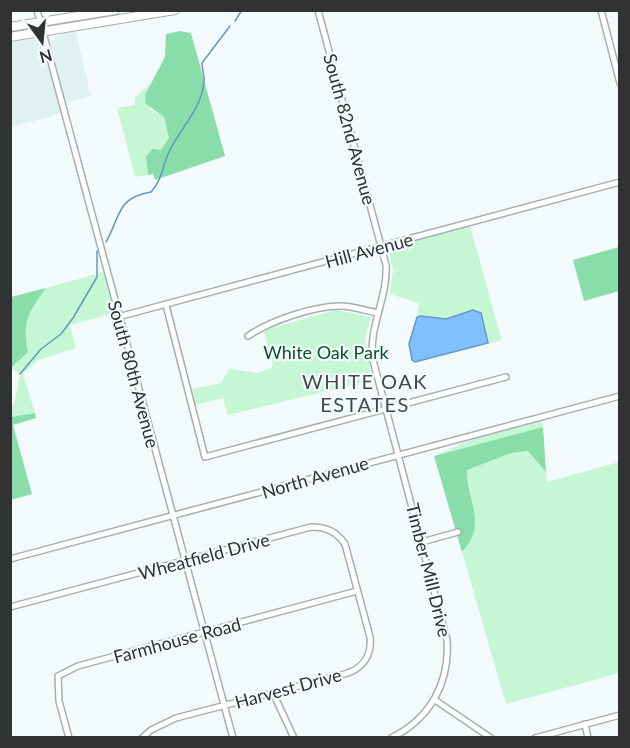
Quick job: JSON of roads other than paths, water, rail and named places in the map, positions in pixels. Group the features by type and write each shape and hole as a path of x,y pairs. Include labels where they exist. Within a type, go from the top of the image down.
{"main road":[{"path":"10,27 115,10"},
{"path":"10,37 175,10"}],"street":[{"name":"South 80th Avenue","path":"37,10 232,738"},
{"name":"South 82nd Avenue","path":"318,10 382,247 387,278 378,313"},
{"path":"601,10 620,83"},
{"name":"Hill Avenue","path":"118,317 620,182"},
{"path":"166,304 205,457 506,377"},
{"path":"248,336 265,324 333,306 349,306 378,313"},
{"name":"Timber Mill Drive","path":"378,313 371,346 447,640 445,676 435,700 414,723 391,738"},
{"name":"North Avenue","path":"10,559 173,517 398,453 620,396"},
{"name":"Wheatfield Drive","path":"10,607 311,527 330,530 345,544 357,591"},
{"path":"422,542 459,532"},
{"name":"Farmhouse Road","path":"69,738 59,702 58,676 78,666 357,591"},
{"name":"Harvest Drive","path":"142,738 151,730 176,718 348,673 365,661 370,641 357,591"},
{"path":"273,693 294,738"},
{"path":"435,700 491,738"},
{"path":"535,738 620,715"},
{"path":"585,724 588,738"}],"water":[{"path":"473,310 481,313 488,343 415,362 412,360 409,344 417,317 446,319"}],"waterway":[{"path":"235,21 242,10"},
{"path":"106,242 125,204 131,199 151,192 157,183 168,154 199,102 204,80 202,63 230,26"},
{"path":"20,374 41,349 61,334 73,318 97,277 97,251"}],"district":[{"name":"WHITE OAK ESTATES","path":"365,392"}],"park label":[{"name":"White Oak Park","path":"326,352"}]}
